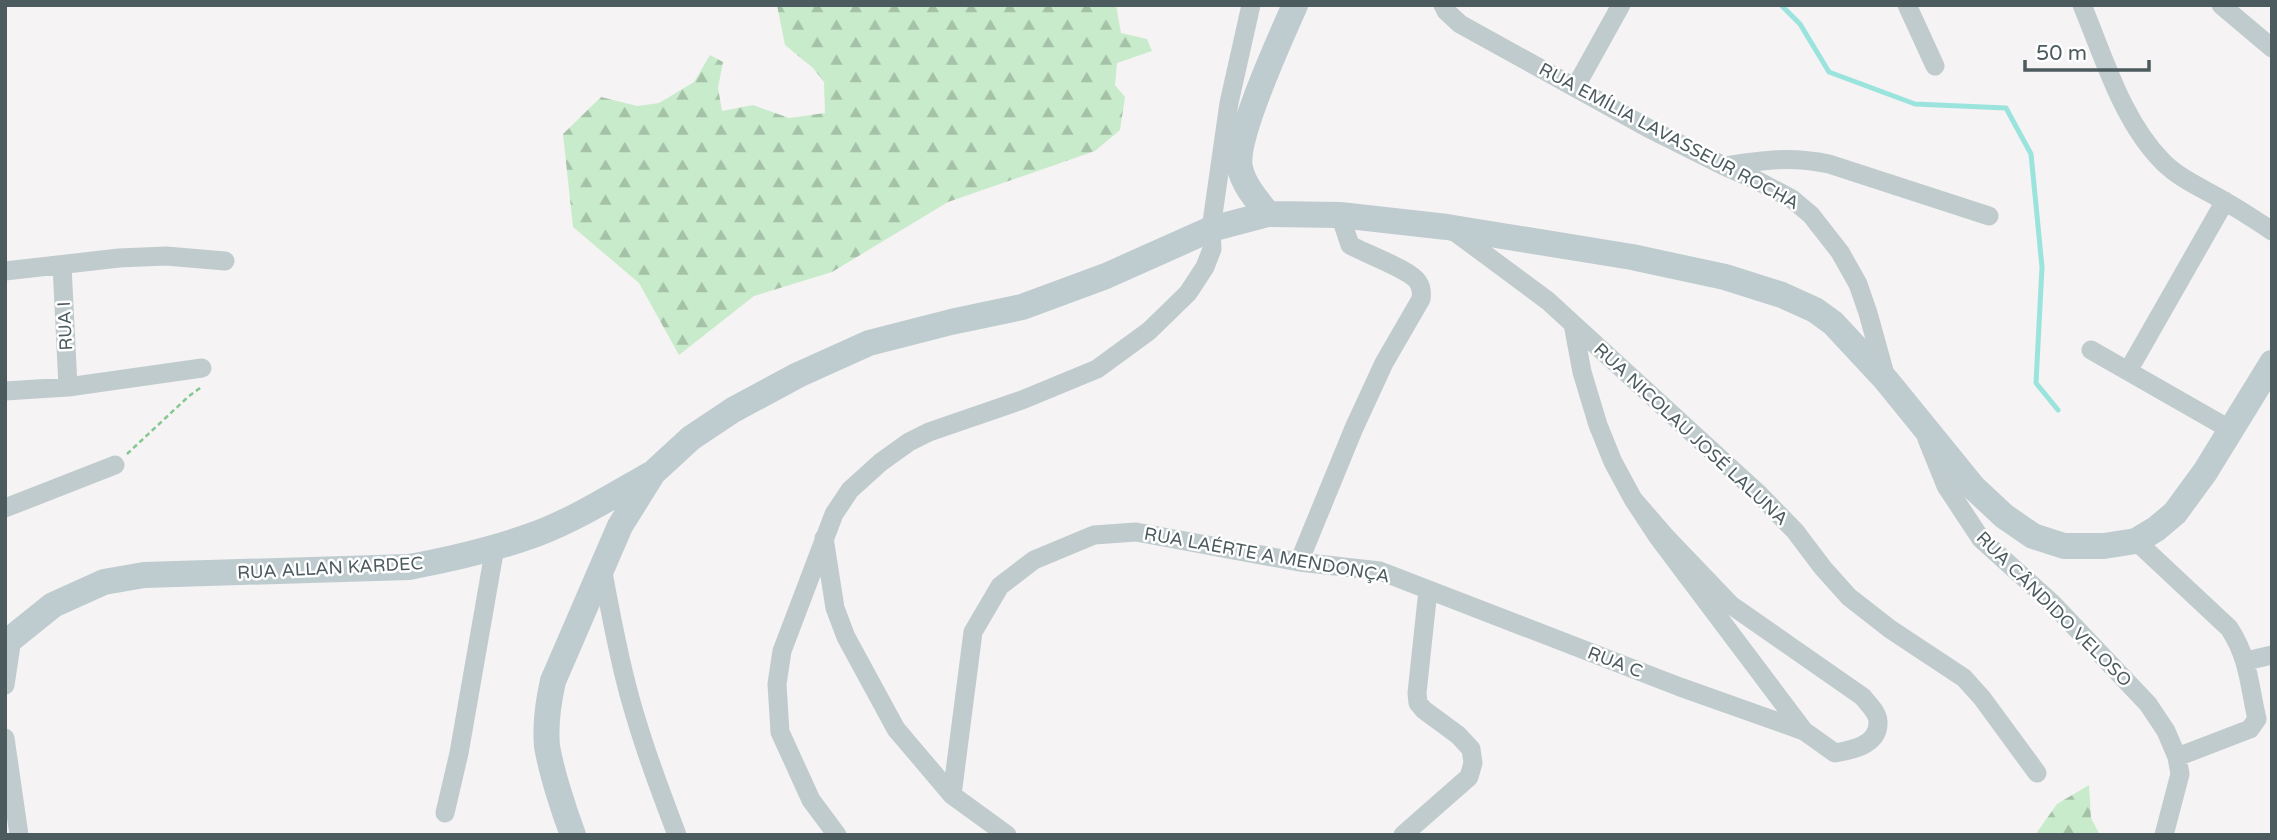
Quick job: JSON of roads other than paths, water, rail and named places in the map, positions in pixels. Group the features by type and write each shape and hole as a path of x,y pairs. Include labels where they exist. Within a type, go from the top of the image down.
{"street":[{"path":"837,835 811,800 780,732 777,684 782,651 834,513 850,489 909,442 1097,369 1149,331 1188,293 1205,267 1212,250 1211,229 1229,103 1251,5"},
{"path":"1268,214 1245,183 1239,150 1269,66 1295,5"},
{"name":"RUA EMÍLIA LAVASSEUR ROCHA","path":"1443,5 1461,24 1648,128 1792,199 1811,215 1840,252 1858,284 1886,380"},
{"path":"1576,86 1621,5"},
{"path":"1907,5 1935,66"},
{"path":"2082,5 2123,103 2143,138 2163,161 2185,180 2225,201 2272,231"},
{"path":"2221,5 2272,48"},
{"path":"1724,166 1774,158 1804,159 1829,164 1989,216"},
{"path":"2128,371 2225,201"},
{"path":"573,835 547,746 547,708 553,681 620,526 653,473 691,439 733,411 798,375 869,344 951,321 1022,307 1107,276 1211,229 1268,214 1340,215 1447,227 1632,257 1725,277 1782,295 1815,310 1833,323 1886,380 1973,488 2004,516 2033,536 2064,547 2104,546 2136,541 2175,513 2205,472 2272,363"},
{"path":"1299,562 1384,363 1421,299 1422,290 1418,281 1409,274 1350,245 1340,215"},
{"name":"RUA NICOLAU JOSÉ LALUNA","path":"1447,227 1548,300 1760,495 1795,531 1849,597 1890,629 1964,678 2037,773"},
{"path":"5,271 119,258 166,256 225,261"},
{"name":"RUA I","path":"62,265 68,387"},
{"path":"1573,324 1582,372 1598,425 1613,462 1633,499 1682,570 1804,731 1835,753 1866,745 1879,723 1876,713 1863,697 1731,605 1633,499"},
{"path":"2091,350 2231,430"},
{"path":"5,391 68,387 202,368"},
{"name":"RUA CÂNDIDO VELOSO","path":"1921,422 1946,486 1981,539 2052,603 2148,704 2166,731 2180,774 2164,835"},
{"path":"5,508 115,465"},
{"name":"RUA ALLAN KARDEC","path":"9,639 53,605 104,582 144,575 410,567 450,560 538,533 587,510 653,473"},
{"name":"RUA LAÉRTE A MENDONÇA","path":"952,795 973,632 1000,586 1034,560 1094,535 1136,532 1299,562 1380,571 1428,590"},
{"path":"824,537 835,608 846,637 896,729 952,795 1007,835"},
{"path":"2136,541 2230,628 2246,661 2256,723 2250,729 2176,757"},
{"path":"445,813 459,753 495,547"},
{"path":"602,567 616,644 630,698 651,766 677,835"},
{"path":"1403,835 1469,777 1473,763 1471,750 1458,735 1418,703 1428,590"},
{"name":"RUA C","path":"1428,590 1680,687 1804,731"},
{"path":"5,685 9,639"},
{"path":"2246,661 2272,655"},
{"path":"5,738 9,805 19,835"}],"waterway":[{"path":"1781,5 1800,24 1829,72 1915,104 2006,108 2031,154 2042,267 2036,383 2058,410"}]}
